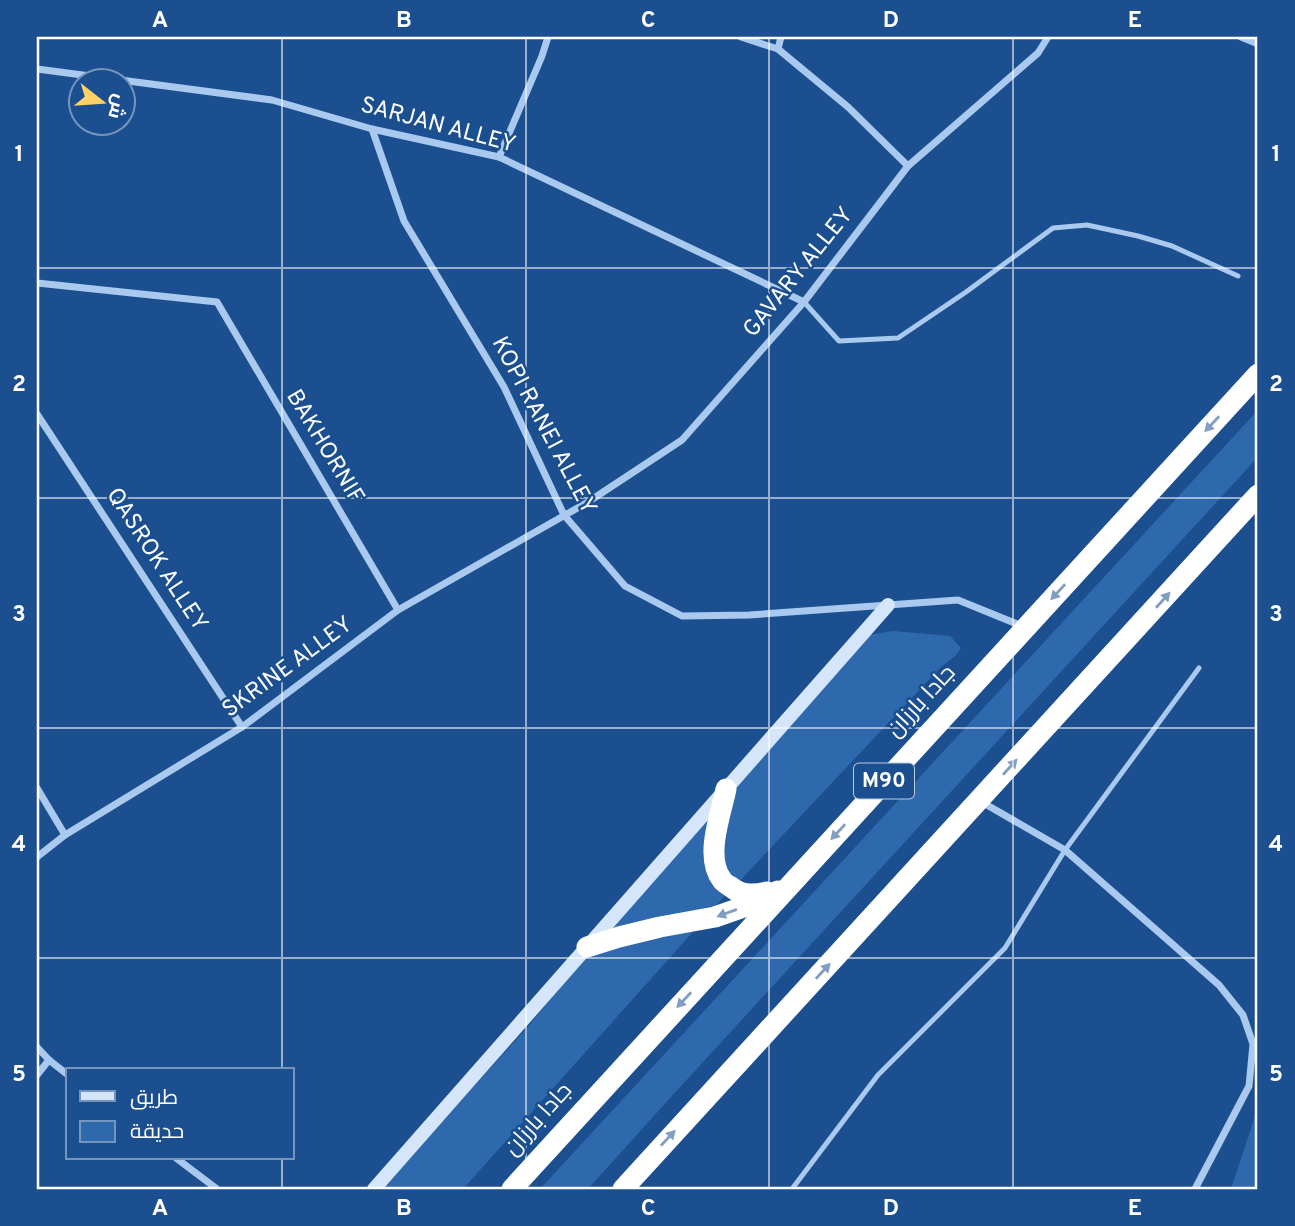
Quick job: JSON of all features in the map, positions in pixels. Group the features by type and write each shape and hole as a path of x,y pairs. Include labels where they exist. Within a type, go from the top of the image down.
{"highway":[{"name":"جادا بارزان","path":"512,1189 1258,374"},
{"path":"623,1189 1258,495"},
{"path":"726,789 714,843 715,863 722,880 736,891 752,896 789,885"},
{"path":"587,947 660,927 715,917 752,904 789,885"}],"main road":[{"path":"374,1189 888,605"}],"street":[{"path":"499,157 548,37"},
{"path":"741,37 778,50 848,107 908,166"},
{"path":"778,50 781,37"},
{"name":"GAVARY ALLEY","path":"564,515 682,440 804,302 908,166 1038,52 1048,37"},
{"path":"1241,37 1258,44"},
{"name":"SARJAN ALLEY","path":"37,69 272,100 372,129 499,157 804,302"},
{"name":"KOPI RANEI ALLEY","path":"372,129 404,221 504,387 564,515 625,586 682,616 749,615 958,600 1026,627"},
{"name":"BAKHORNIF","path":"37,283 217,302 398,610"},
{"name":"QASROK ALLEY","path":"37,414 242,727"},
{"name":"SKRINE ALLEY","path":"37,857 65,835 242,727 398,610 564,515"},
{"path":"37,788 65,835"},
{"path":"979,801 1065,850 1219,985 1242,1015 1253,1044 1249,1086 1195,1189"},
{"path":"37,1047 66,1073"},
{"path":"37,1075 49,1060"},
{"path":"179,1160 217,1189"}],"lane":[{"path":"804,302 839,341 898,338 1054,228 1087,225 1172,246 1238,276"},
{"path":"792,1189 878,1075 1005,948 1065,850 1199,668"}],"green space":[{"path":"1258,410 1258,457 588,1189 540,1189"},
{"path":"893,631 950,636 961,648 735,886 723,876 720,836 732,792 868,635"},
{"path":"721,799 714,831 729,891 707,916 605,937"},
{"path":"700,924 463,1189 382,1189 532,1022 591,949"},
{"path":"1258,1107 1258,1189 1231,1189"}]}
